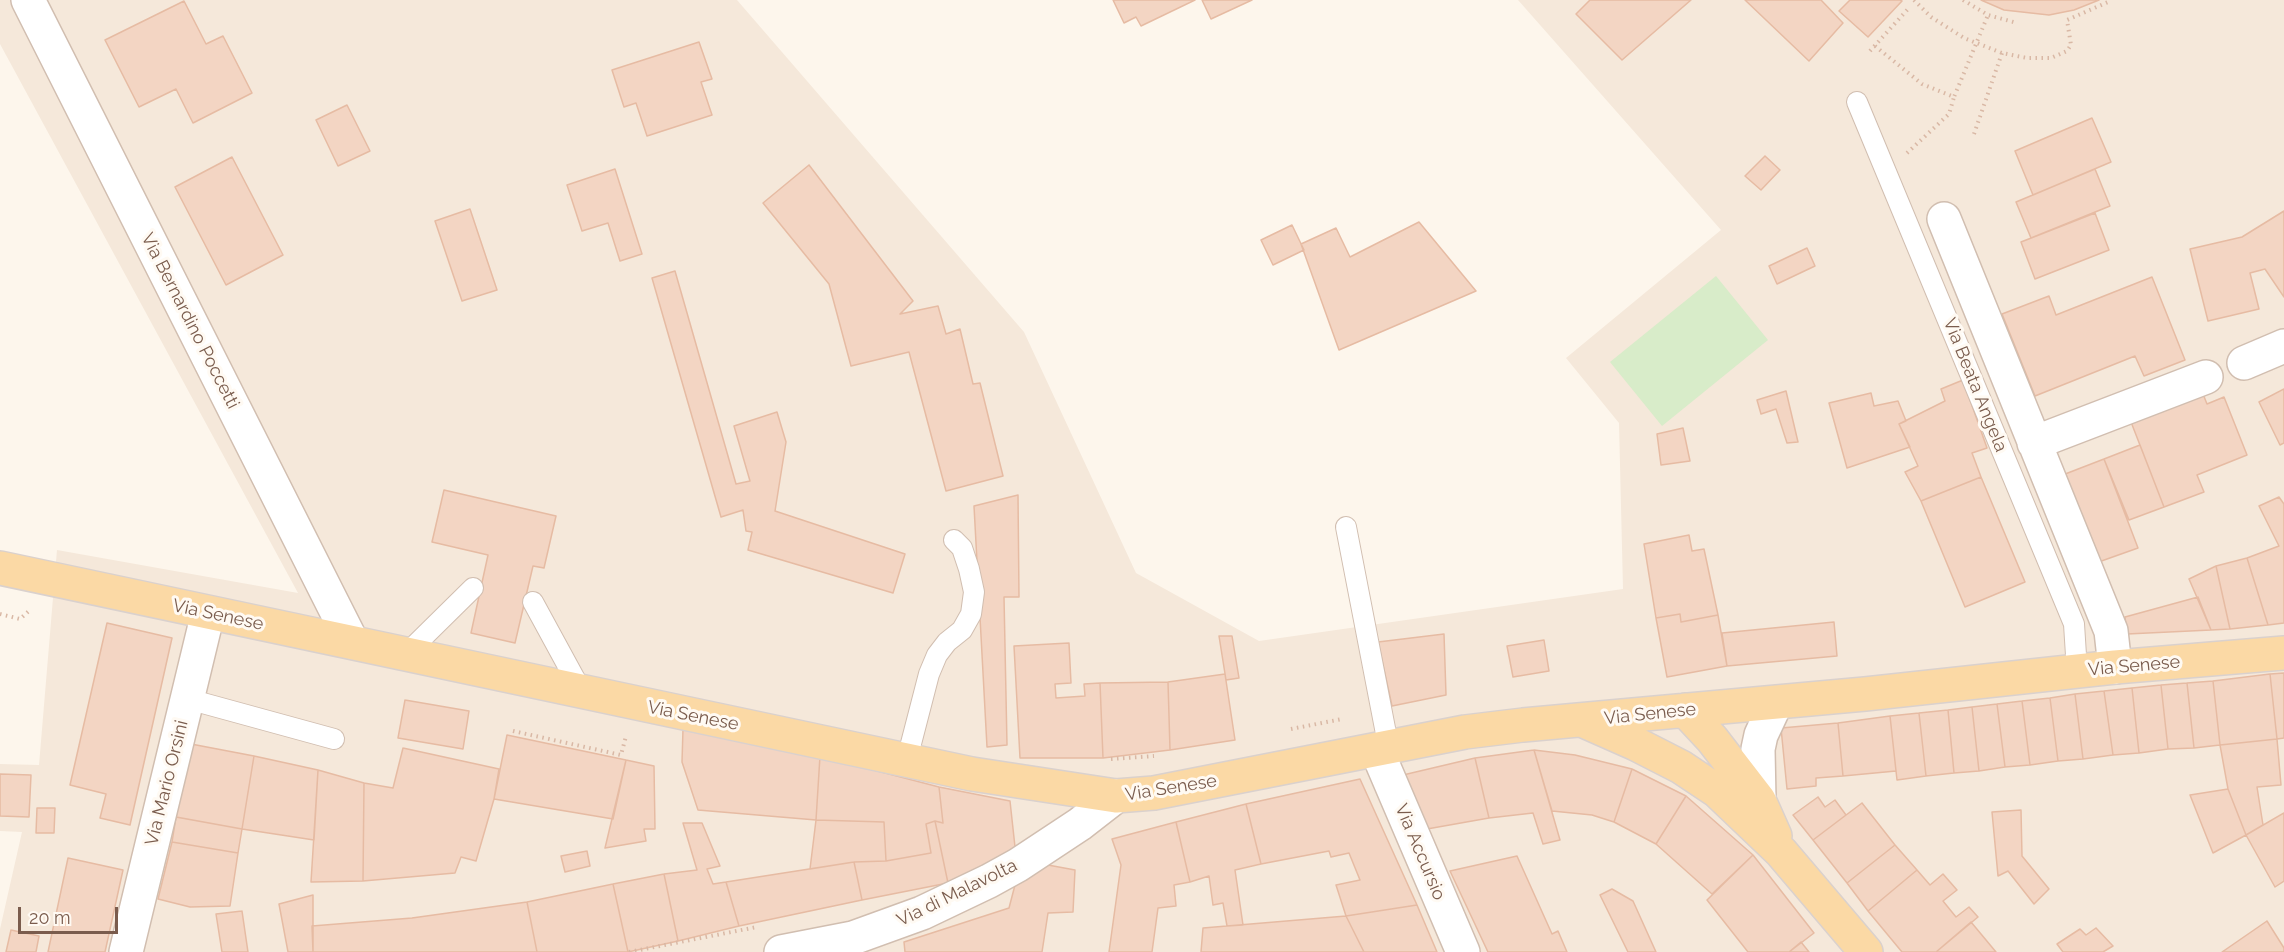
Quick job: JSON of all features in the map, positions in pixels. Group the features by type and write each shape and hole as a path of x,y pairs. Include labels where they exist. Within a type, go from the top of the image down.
{"main road":[{"name":"Via Senese","path":"0,568 992,778 1116,796 1154,794 1465,732 2115,667 2284,653"},
{"path":"1685,710 1712,739 1759,800 1781,852"},
{"path":"1582,720 1681,767 1717,791 1781,852 1866,952"}],"street":[{"name":"Via Bernardino Poccetti","path":"28,0 352,642"},
{"name":"Via Beata Angela","path":"1944,219 2111,631 2115,667"},
{"path":"2244,363 2284,346"},
{"name":"Via Beata Angela","path":"2034,443 2206,377"},
{"name":"Via Mario Orsini","path":"126,952 208,613"},
{"path":"1759,800 1758,749 1761,735 1776,702"},
{"name":"Via Accursio","path":"1383,750 1463,952"},
{"name":"Via di Malavolta","path":"781,952 853,938 922,913 989,881 1018,864 1080,824 1116,796"}],"lane":[{"name":"Via Beata Angela","path":"1857,102 2074,624 2077,671"},
{"path":"1346,527 1381,713 1383,750"},
{"path":"907,759 929,674 937,655 947,642 962,630 971,614 974,592 969,569 962,548 954,540"},
{"path":"406,654 473,588"},
{"path":"532,602 582,692"},
{"path":"188,699 334,739"}],"path":[{"path":"1914,0 1931,16 1964,38 2002,53 2027,58 2051,58 2067,51 2071,45 2067,20 2108,2"},
{"path":"1963,0 1988,15 2017,23"},
{"path":"1870,51 1908,9"},
{"path":"1887,172 1949,114 1988,15"},
{"path":"1875,46 1922,84 1954,97"},
{"path":"1974,134 2002,53"},
{"path":"1283,731 1315,723 1381,713"},
{"path":"513,731 621,755 628,728"},
{"path":"1108,759 1156,756"},
{"path":"629,952 758,926"}],"shaded area":[{"path":"0,0 737,0 1024,332 1136,573 1259,641 1623,589 1619,423 1566,358 1721,230 1518,0 2284,0 2284,952 0,952 0,929 22,832 0,831 0,764 39,765 57,550 298,593 0,44"}],"green space":[{"path":"1716,276 1768,340 1662,426 1610,362"}],"building":[{"path":"1113,0 1195,0 1141,26 1136,17 1124,23"},
{"path":"1202,0 1252,0 1211,19"},
{"path":"1590,0 1691,0 1622,60 1576,14"},
{"path":"1745,0 1821,0 1843,23 1809,61"},
{"path":"1850,0 1902,1 1868,37 1839,11"},
{"path":"1981,0 2099,0 2074,10 2049,15 2004,10"},
{"path":"184,1 206,44 223,36 252,93 193,123 176,89 139,107 105,40"},
{"path":"699,42 712,79 701,82 712,115 647,136 636,103 624,107 612,70"},
{"path":"347,105 370,151 338,166 316,120"},
{"path":"2092,118 2111,162 2033,195 2015,151"},
{"path":"1765,156 1780,170 1761,190 1745,176"},
{"path":"232,157 283,255 226,285 175,187"},
{"path":"809,165 913,301 900,314 938,306 946,334 960,329 973,384 980,383 1003,476 946,491 909,352 851,366 829,284 763,203"},
{"path":"615,169 642,254 620,261 608,223 582,231 567,185"},
{"path":"2095,169 2110,206 2031,238 2016,202"},
{"path":"470,209 497,290 462,301 435,221"},
{"path":"2284,211 2284,297 2265,269 2250,273 2259,309 2208,321 2190,249 2242,237"},
{"path":"2095,213 2109,250 2035,279 2021,242"},
{"path":"1419,222 1476,291 1339,350 1301,244 1336,228 1350,257"},
{"path":"1292,225 1304,250 1273,265 1261,240"},
{"path":"1807,248 1815,266 1777,284 1769,266"},
{"path":"675,271 736,484 750,481 734,426 777,412 786,442 775,511 905,554 893,593 748,550 752,532 746,531 743,510 721,517 652,278"},
{"path":"2152,277 2185,360 2144,376 2135,356 2035,396 2002,314 2049,296 2056,315"},
{"path":"1963,380 1987,448 1972,453 1981,477 1921,501 1905,472 1918,466 1899,424 1945,401 1941,389"},
{"path":"2284,389 2284,443 2280,445 2259,402"},
{"path":"1786,391 1798,442 1787,443 1776,409 1761,414 1757,400"},
{"path":"1871,393 1874,406 1898,401 1906,421 1899,424 1910,447 1847,468 1829,403"},
{"path":"2203,394 2207,404 2224,397 2247,455 2197,475 2204,492 2164,507 2131,422"},
{"path":"1683,428 1690,461 1661,465 1657,434"},
{"path":"2140,445 2164,507 2129,520 2104,459"},
{"path":"2104,459 2138,548 2093,564 2060,476"},
{"path":"1981,477 2025,582 1965,607 1921,501"},
{"path":"444,490 556,516 544,568 533,566 515,643 471,633 488,555 432,542"},
{"path":"1018,495 1019,597 1004,597 1007,745 987,747 974,506"},
{"path":"2279,497 2284,504 2284,623 2268,625 2247,558 2279,546 2259,506"},
{"path":"1689,535 1692,551 1704,549 1718,615 1681,622 1680,614 1656,618 1644,544"},
{"path":"2247,558 2268,625 2230,629 2216,566"},
{"path":"2216,566 2230,629 2211,630 2189,579"},
{"path":"2198,597 2211,630 2127,634 2125,617"},
{"path":"1680,614 1681,622 1718,615 1727,666 1667,677 1656,618"},
{"path":"1834,622 1837,656 1727,666 1722,633"},
{"path":"107,623 172,638 130,825 100,818 106,794 70,785"},
{"path":"1444,634 1446,695 1392,706 1378,642"},
{"path":"1219,636 1232,636 1239,678 1226,680"},
{"path":"1544,640 1549,671 1513,677 1507,646"},
{"path":"1069,643 1071,683 1055,684 1056,698 1085,696 1084,684 1100,683 1103,758 1020,758 1014,646"},
{"path":"2284,673 2284,738 2277,739 2270,674"},
{"path":"1225,674 1235,740 1170,750 1168,682"},
{"path":"2270,674 2277,739 2220,745 2213,681"},
{"path":"2213,681 2220,745 2194,748 2187,683"},
{"path":"1168,682 1170,750 1103,758 1100,683"},
{"path":"2187,683 2194,748 2168,749 2161,685"},
{"path":"2161,685 2168,749 2139,753 2132,688"},
{"path":"2132,688 2139,753 2113,755 2104,691"},
{"path":"2104,691 2113,755 2083,759 2075,694"},
{"path":"2075,694 2083,759 2058,761 2050,698"},
{"path":"2050,698 2058,761 2030,765 2022,701"},
{"path":"405,700 469,711 463,749 398,738"},
{"path":"2022,701 2030,765 2005,767 1997,704"},
{"path":"1997,704 2005,767 1979,771 1972,707"},
{"path":"1972,707 1979,771 1954,773 1948,710"},
{"path":"1948,710 1954,773 1926,776 1919,713"},
{"path":"1919,713 1926,776 1897,780 1890,716"},
{"path":"1890,716 1896,771 1843,776 1838,723"},
{"path":"1838,723 1843,776 1816,778 1816,786 1787,789 1781,728"},
{"path":"683,729 820,756 816,820 698,810 682,762"},
{"path":"507,735 626,760 613,819 494,799"},
{"path":"2277,739 2281,785 2257,787 2263,825 2246,835 2228,789 2220,745"},
{"path":"191,744 254,756 242,829 176,817"},
{"path":"403,748 499,769 494,799 476,861 461,857 455,873 363,881 364,783 393,788"},
{"path":"1534,750 1560,840 1543,844 1533,813 1489,818 1475,758"},
{"path":"1534,750 1575,755 1632,769 1614,822 1592,815 1552,811"},
{"path":"254,756 318,770 314,840 242,829"},
{"path":"820,756 939,787 943,823 935,821 926,824 931,853 886,861 884,822 816,820"},
{"path":"1475,758 1489,818 1427,829 1403,775"},
{"path":"626,760 654,766 655,829 644,829 646,841 605,848"},
{"path":"1632,769 1686,796 1656,844 1614,822"},
{"path":"318,770 364,783 363,881 311,882"},
{"path":"0,774 31,775 29,817 0,816"},
{"path":"1360,779 1417,905 1346,916 1336,885 1360,880 1349,853 1331,857 1329,851 1261,864 1246,804"},
{"path":"939,787 1010,801 1016,856 948,883 935,821 943,823"},
{"path":"2228,789 2246,835 2213,853 2190,795"},
{"path":"1686,796 1753,855 1712,894 1656,844"},
{"path":"1818,797 1825,807 1835,800 1846,815 1813,840 1793,815"},
{"path":"1862,803 1895,845 1847,883 1813,840"},
{"path":"1246,804 1261,864 1235,870 1243,925 1227,926 1223,903 1213,905 1209,876 1190,882 1176,822"},
{"path":"37,808 55,808 54,833 36,833"},
{"path":"2021,810 2022,856 2049,889 2034,904 2008,871 1998,876 1992,812"},
{"path":"2284,813 2284,881 2275,887 2246,835"},
{"path":"176,817 242,829 238,853 172,842"},
{"path":"816,820 884,822 886,861 854,862 810,869"},
{"path":"935,821 948,883 862,900 854,862 886,861 931,853 926,824"},
{"path":"1176,822 1190,882 1174,885 1176,906 1158,908 1152,952 1109,952 1121,865 1112,839"},
{"path":"683,823 702,823 720,866 707,869 713,884 726,882 739,926 678,941 664,874 697,870"},
{"path":"172,842 238,853 230,906 190,907 158,899"},
{"path":"1895,845 1917,870 1868,911 1847,883"},
{"path":"587,851 590,866 565,872 561,856"},
{"path":"1753,855 1814,933 1789,952 1748,952 1707,900"},
{"path":"1517,856 1552,934 1558,931 1567,952 1488,952 1450,871"},
{"path":"68,858 123,870 105,952 48,952"},
{"path":"854,862 862,900 739,926 726,882"},
{"path":"1048,865 1075,870 1073,912 1048,913 1042,952 905,952 904,942 1009,908 1015,885"},
{"path":"1917,870 1930,885 1943,874 1957,890 1943,901 1956,917 1969,907 1978,917 1936,952 1902,952 1868,911"},
{"path":"664,874 678,941 628,952 613,884"},
{"path":"613,884 628,952 537,952 527,902"},
{"path":"1612,889 1633,901 1656,952 1628,952 1600,895"},
{"path":"313,895 313,952 288,952 279,904"},
{"path":"527,902 537,952 313,952 312,926 412,918"},
{"path":"1417,905 1437,952 1364,952 1346,916"},
{"path":"242,911 248,952 222,952 216,914"},
{"path":"1346,916 1364,952 1201,952 1203,928"},
{"path":"2267,921 2284,948 2284,952 2222,952"},
{"path":"1971,922 1996,952 1936,952"},
{"path":"2096,928 2113,946 2103,952 2063,952 2057,944 2080,929 2086,935"},
{"path":"11,930 39,936 36,952 6,952"},
{"path":"1801,942 1809,952 1789,952"}]}
